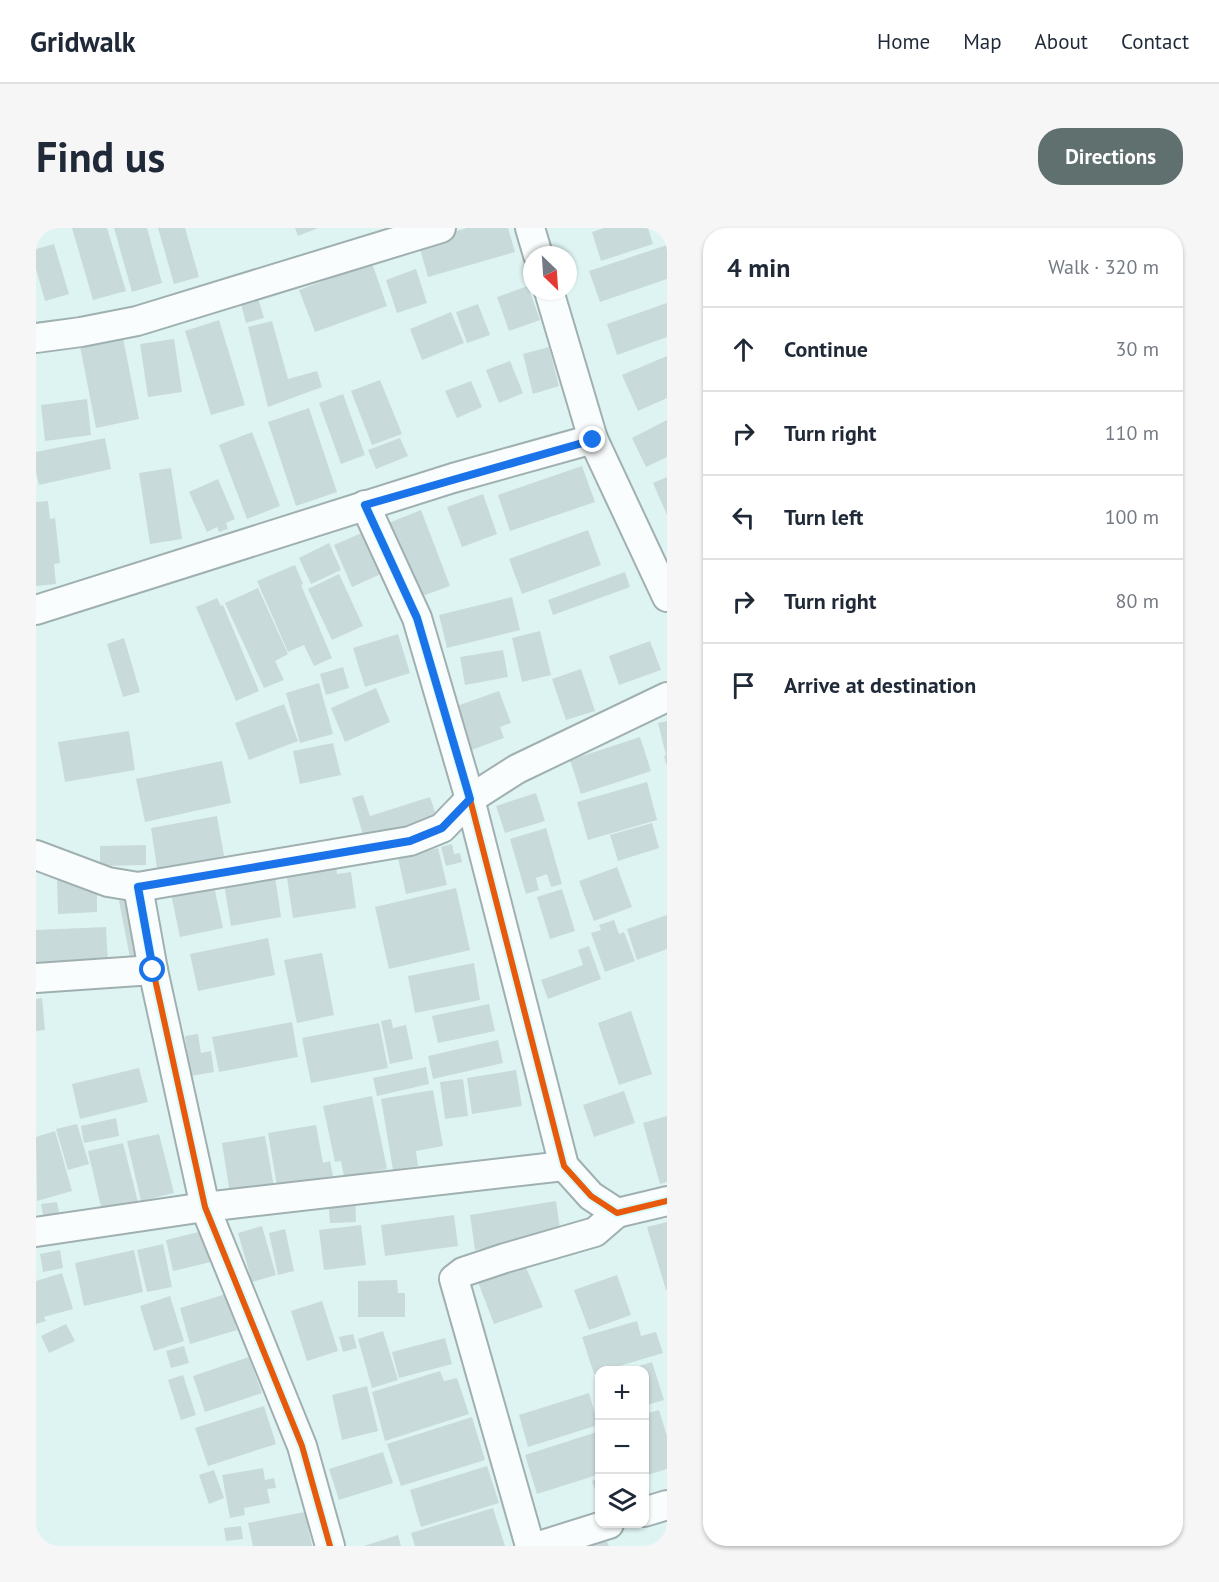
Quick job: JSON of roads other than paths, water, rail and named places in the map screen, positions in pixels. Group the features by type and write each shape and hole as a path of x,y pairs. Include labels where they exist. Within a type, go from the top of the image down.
{"street":[{"path":"36,338 137,321 441,228"},
{"path":"530,228 535,246"},
{"path":"552,300 593,440 667,597"},
{"path":"36,610 365,505 593,440"},
{"path":"365,505 417,618 470,799 564,1166 591,1196 617,1214"},
{"path":"36,855 108,882 138,887 410,841 442,828 470,799 517,769 667,697"},
{"path":"138,887 153,970 205,1207 302,1446 330,1546"},
{"path":"36,978 153,970"},
{"path":"36,1232 205,1207 564,1166"},
{"path":"530,1546 454,1279 463,1272 505,1258 595,1232 617,1214 667,1201"},
{"path":"649,1511 667,1505"},
{"path":"539,1546 596,1528"}]}
